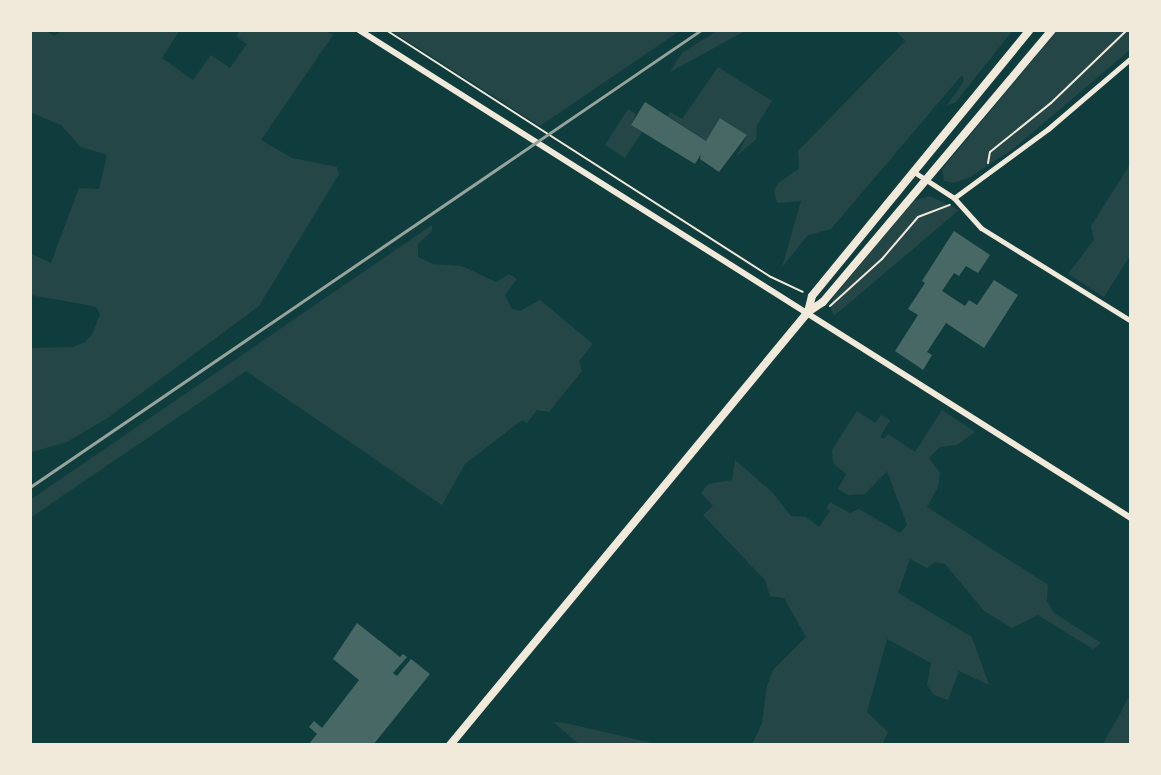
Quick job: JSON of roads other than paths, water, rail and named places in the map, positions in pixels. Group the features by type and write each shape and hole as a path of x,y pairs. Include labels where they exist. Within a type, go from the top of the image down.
{"main road":[{"path":"808,312 812,296 1030,30"},
{"path":"450,745 808,312 823,302 1052,30"}],"street":[{"path":"359,30 1131,518"},
{"path":"954,198 1048,129 1131,58"},
{"path":"914,172 954,198 981,228 1131,321"}],"railway":[{"path":"30,487 701,30"}]}
